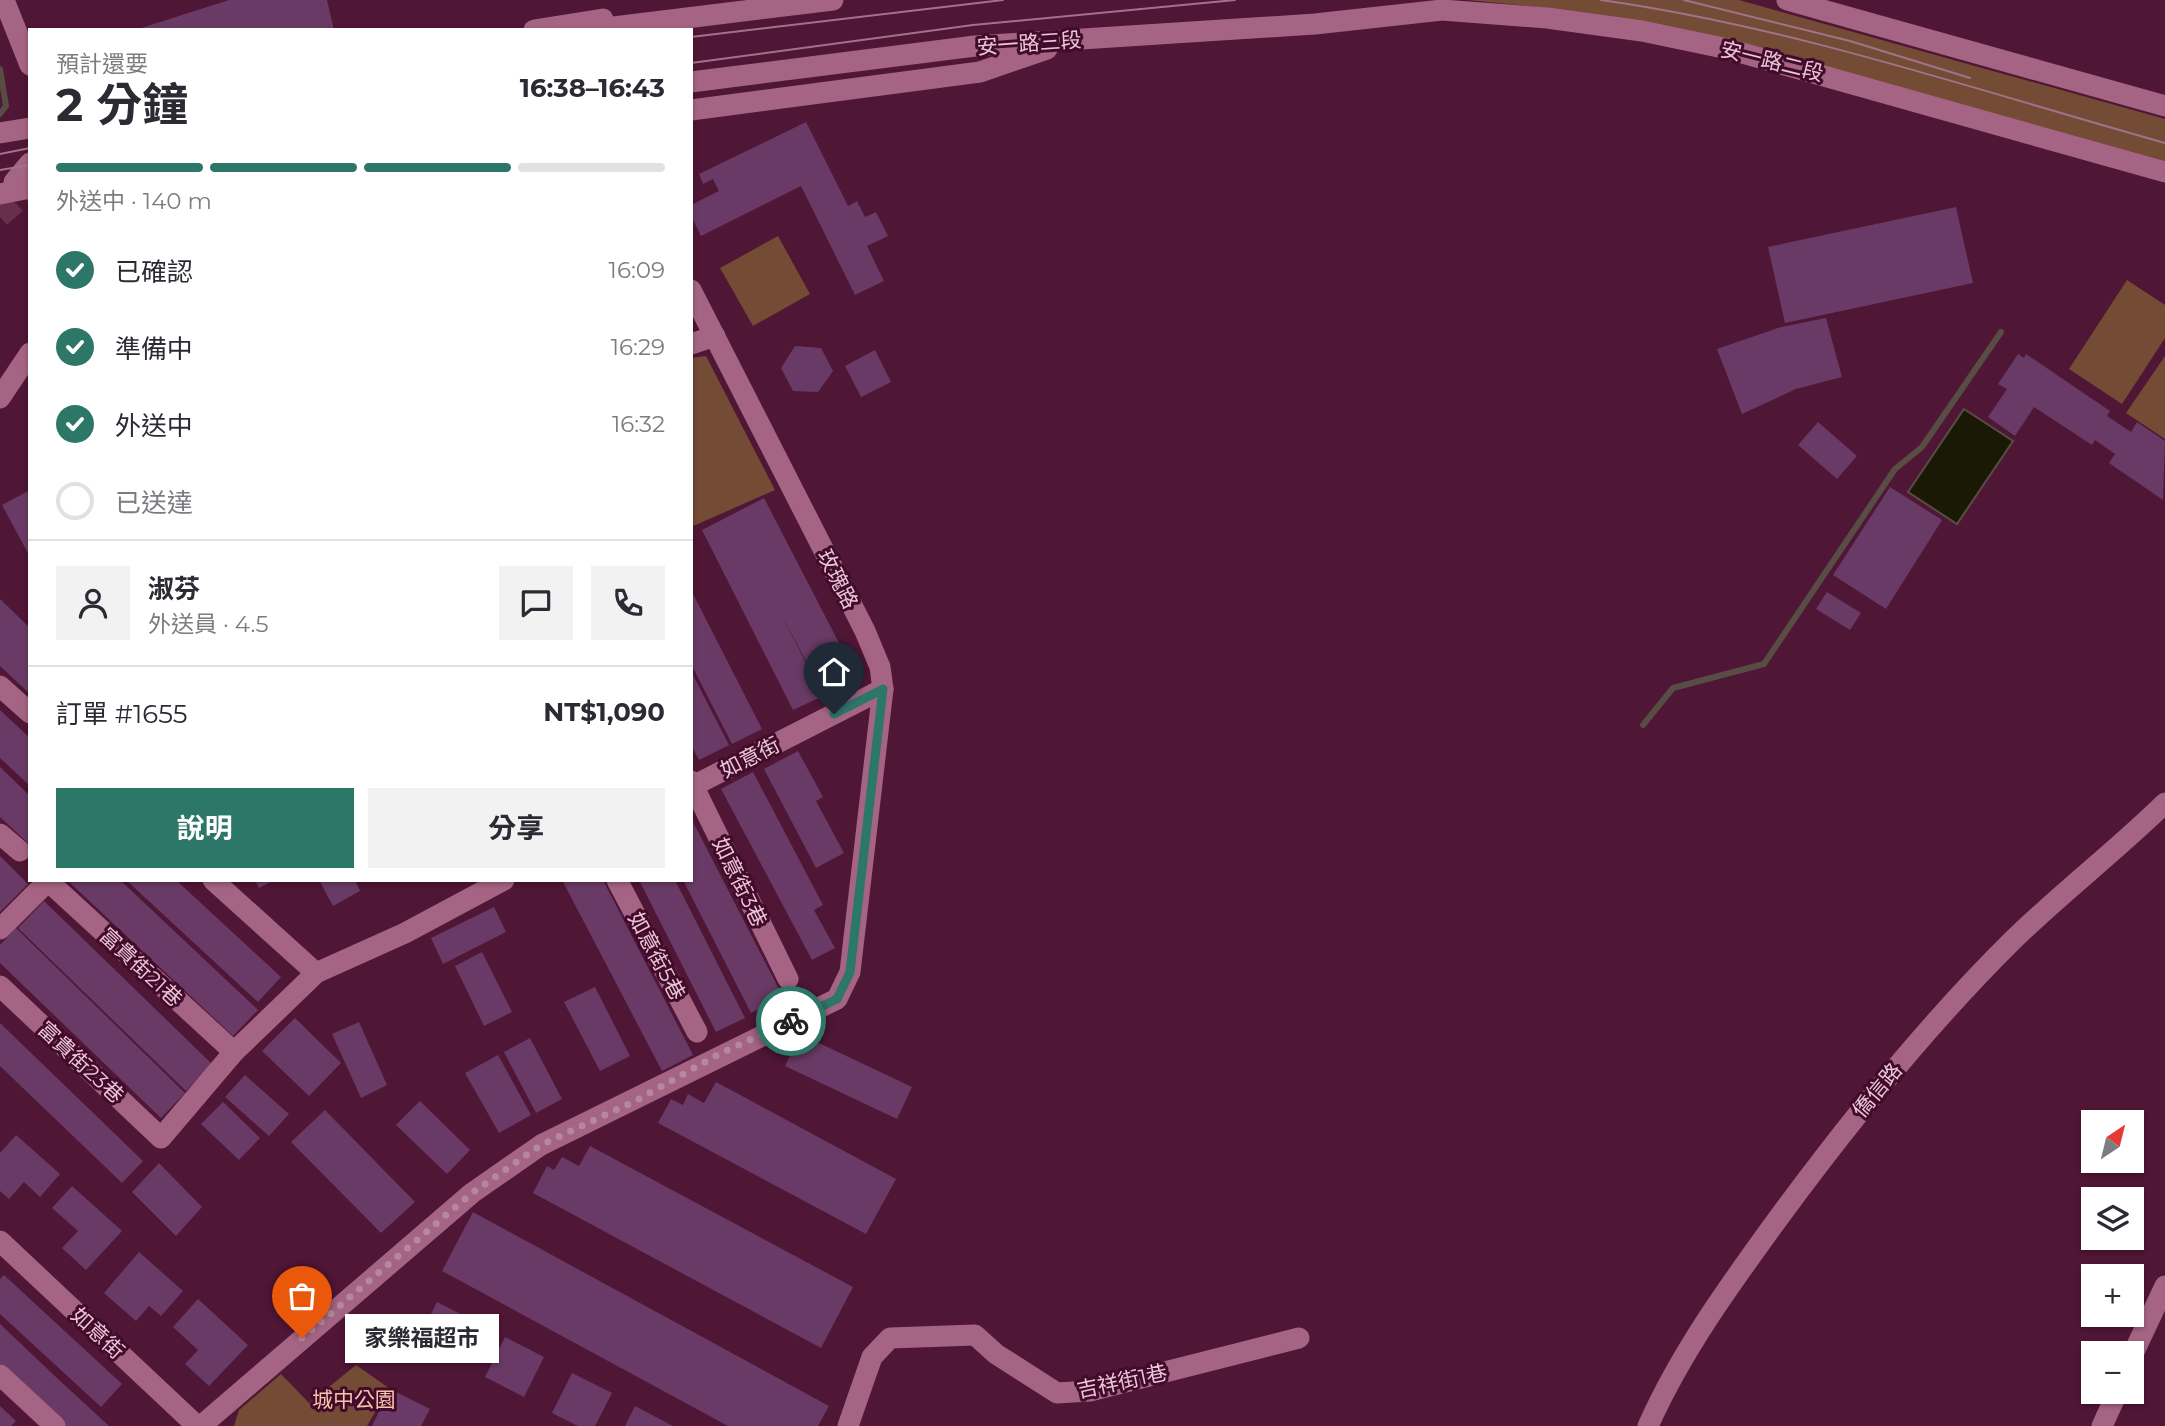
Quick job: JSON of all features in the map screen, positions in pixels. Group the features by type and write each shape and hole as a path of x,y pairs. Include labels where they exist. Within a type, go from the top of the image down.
{"street":[{"path":"4,0 28,60"},
{"path":"544,28 668,4 705,7 833,0"},
{"path":"1787,0 2165,106"},
{"path":"662,28 668,4"},
{"name":"安一路二段","path":"1368,8 1403,6 1547,18 1691,41 1840,79 2165,172"},
{"path":"599,28 705,7"},
{"name":"安一路三段","path":"693,82 975,46 1315,24 1368,8"},
{"path":"693,110 980,72 1071,41"},
{"path":"0,133 28,128"},
{"path":"15,188 28,166"},
{"name":"玫瑰路","path":"199,1426 472,1193 541,1145 637,1100 719,1054 837,999 850,972 883,689 880,667 865,631 693,293"},
{"path":"693,343 715,336"},
{"path":"0,398 28,356"},
{"path":"0,686 28,711"},
{"name":"如意街","path":"693,784 883,689"},
{"name":"如意街3巷","path":"693,787 788,979"},
{"name":"僑信路","path":"1648,1426 1671,1375 1745,1264 1850,1122 1940,1017 2014,940 2165,803"},
{"path":"0,834 20,851"},
{"path":"0,929 48,882"},
{"name":"富貴街21巷","path":"50,882 234,1052"},
{"path":"215,882 316,973"},
{"path":"234,1052 316,973 405,933 500,882"},
{"name":"如意街5巷","path":"618,882 697,1032"},
{"name":"富貴街23巷","path":"0,986 162,1138 234,1052"},
{"name":"如意街","path":"0,1241 199,1426"},
{"path":"2139,1341 2165,1286"},
{"name":"吉祥街1巷","path":"848,1426 872,1357 890,1338 975,1335 996,1354 1057,1393 1090,1391 1299,1338"},
{"path":"0,1375 55,1426"},
{"path":"2102,1426 2112,1404"}],"green space":[{"path":"1467,0 1739,0 2165,119 2165,161 1731,40 1548,8"},
{"path":"778,236 810,294 753,326 720,268"},
{"path":"2127,280 2165,305 2165,338 2122,404 2069,369"},
{"path":"706,356 775,490 693,526 693,358"},
{"path":"2165,356 2165,439 2126,413"},
{"name":"城中公園","path":"356,1365 389,1388 367,1426 234,1426 239,1410 281,1374 309,1403"}],"shaded area":[{"path":"1964,409 2013,441 1957,524 1908,492"}],"building":[{"path":"229,0 327,0 334,28 141,28"},
{"path":"806,122 848,206 857,201 865,217 876,212 888,236 867,246 884,281 855,295 801,186 701,236 693,220 693,204 719,191 713,179 703,184 699,174"},
{"path":"1956,207 1973,283 1785,323 1768,247"},
{"path":"1826,318 1842,377 1796,389 1742,414 1717,349 1781,327"},
{"path":"795,346 821,348 833,371 818,392 793,391 781,368"},
{"path":"875,350 891,382 861,397 845,366"},
{"path":"2018,354 2024,358 2026,354 2110,411 2107,416 2131,432 2137,422 2165,441 2163,500 2109,463 2115,454 2095,440 2092,445 2034,407 2015,436 1988,417 2007,389 1998,384"},
{"path":"1818,422 1857,456 1837,479 1798,445"},
{"path":"1890,487 1942,520 1886,609 1833,575"},
{"path":"28,491 28,553 2,505"},
{"path":"764,498 852,668 824,695 779,610 823,696 793,710 702,530"},
{"path":"1827,592 1861,613 1850,630 1816,609"},
{"path":"693,594 762,729 732,744 693,668"},
{"path":"0,599 28,626 28,692 0,666"},
{"path":"693,675 729,745 699,760 693,749"},
{"path":"0,710 28,736 28,784 0,758"},
{"path":"798,751 823,797 816,801 844,853 816,868 764,769"},
{"path":"0,767 28,794 28,843 0,817"},
{"path":"753,772 823,905 814,910 835,948 812,960 721,789"},
{"path":"693,822 783,997 751,1013 684,882 693,882"},
{"path":"0,856 28,884 0,912"},
{"path":"69,882 122,882 258,1010 233,1036"},
{"path":"128,882 178,882 281,977 258,1002"},
{"path":"256,882 270,882 259,888"},
{"path":"320,882 356,882 360,891 333,906"},
{"path":"563,882 604,882 693,1055 662,1071"},
{"path":"640,882 676,882 745,1018 716,1032"},
{"path":"44,901 212,1064 186,1091 18,928"},
{"path":"494,907 506,932 443,964 431,938"},
{"path":"16,928 185,1093 161,1118 0,963 0,945"},
{"path":"482,952 512,1012 484,1026 455,966"},
{"path":"595,987 630,1056 600,1071 564,1002"},
{"path":"295,1018 341,1063 309,1096 262,1051"},
{"path":"359,1022 387,1085 361,1098 332,1034"},
{"path":"0,1023 143,1161 122,1183 0,1066"},
{"path":"800,1034 912,1087 897,1119 785,1066"},
{"path":"530,1038 562,1099 536,1113 504,1052"},
{"path":"498,1055 531,1115 499,1133 465,1073"},
{"path":"245,1075 289,1114 269,1136 225,1097"},
{"path":"716,1082 896,1179 866,1234 658,1123 671,1099 683,1105 688,1094 704,1103"},
{"path":"420,1101 470,1150 447,1174 396,1125"},
{"path":"223,1102 260,1138 239,1160 201,1124"},
{"path":"325,1110 415,1202 381,1233 291,1142"},
{"path":"16,1135 60,1174 40,1197 24,1182 9,1199 0,1191 0,1153"},
{"path":"590,1146 853,1287 821,1348 533,1193 547,1166 554,1170 562,1157 579,1166"},
{"path":"159,1163 202,1207 176,1236 132,1192"},
{"path":"72,1186 122,1231 86,1270 62,1248 78,1231 52,1208"},
{"path":"473,1212 829,1406 818,1426 728,1426 442,1271"},
{"path":"139,1252 183,1291 161,1316 149,1306 136,1321 104,1293"},
{"path":"4,1275 122,1384 101,1407 0,1314 0,1279"},
{"path":"198,1299 248,1345 209,1386 185,1364 198,1350 173,1327"},
{"path":"437,1302 476,1322 457,1362 417,1342"},
{"path":"0,1324 109,1426 66,1426 37,1399 0,1364"},
{"path":"505,1337 544,1357 524,1397 485,1377"},
{"path":"572,1373 612,1393 595,1426 578,1426 552,1413"},
{"path":"390,1389 430,1409 421,1426 372,1426"},
{"path":"0,1406 16,1421 11,1426 0,1426"},
{"path":"635,1406 673,1426 625,1426"}],"waterway":[{"path":"0,69 6,106 0,114"},
{"path":"1643,725 1673,688 1764,664 1895,469 1922,447 2001,332"}],"tunnel":[{"path":"0,217 28,192"}],"tram line":[{"path":"693,37 1003,0"},
{"path":"693,63 973,25 1235,0"},
{"path":"1601,0 1744,26 1815,43 2165,143"},
{"path":"1684,0 1850,41 1970,78"},
{"path":"0,154 28,148"},
{"path":"0,170 28,165"}],"way so far":[{"path":"302,1338 472,1193 541,1145 637,1100 719,1054 791,1021"}],"place":[{"name":"家樂福超市","path":"302,1338"}],"route":[{"path":"791,1021 837,999 850,972 883,689 834,714"}]}
